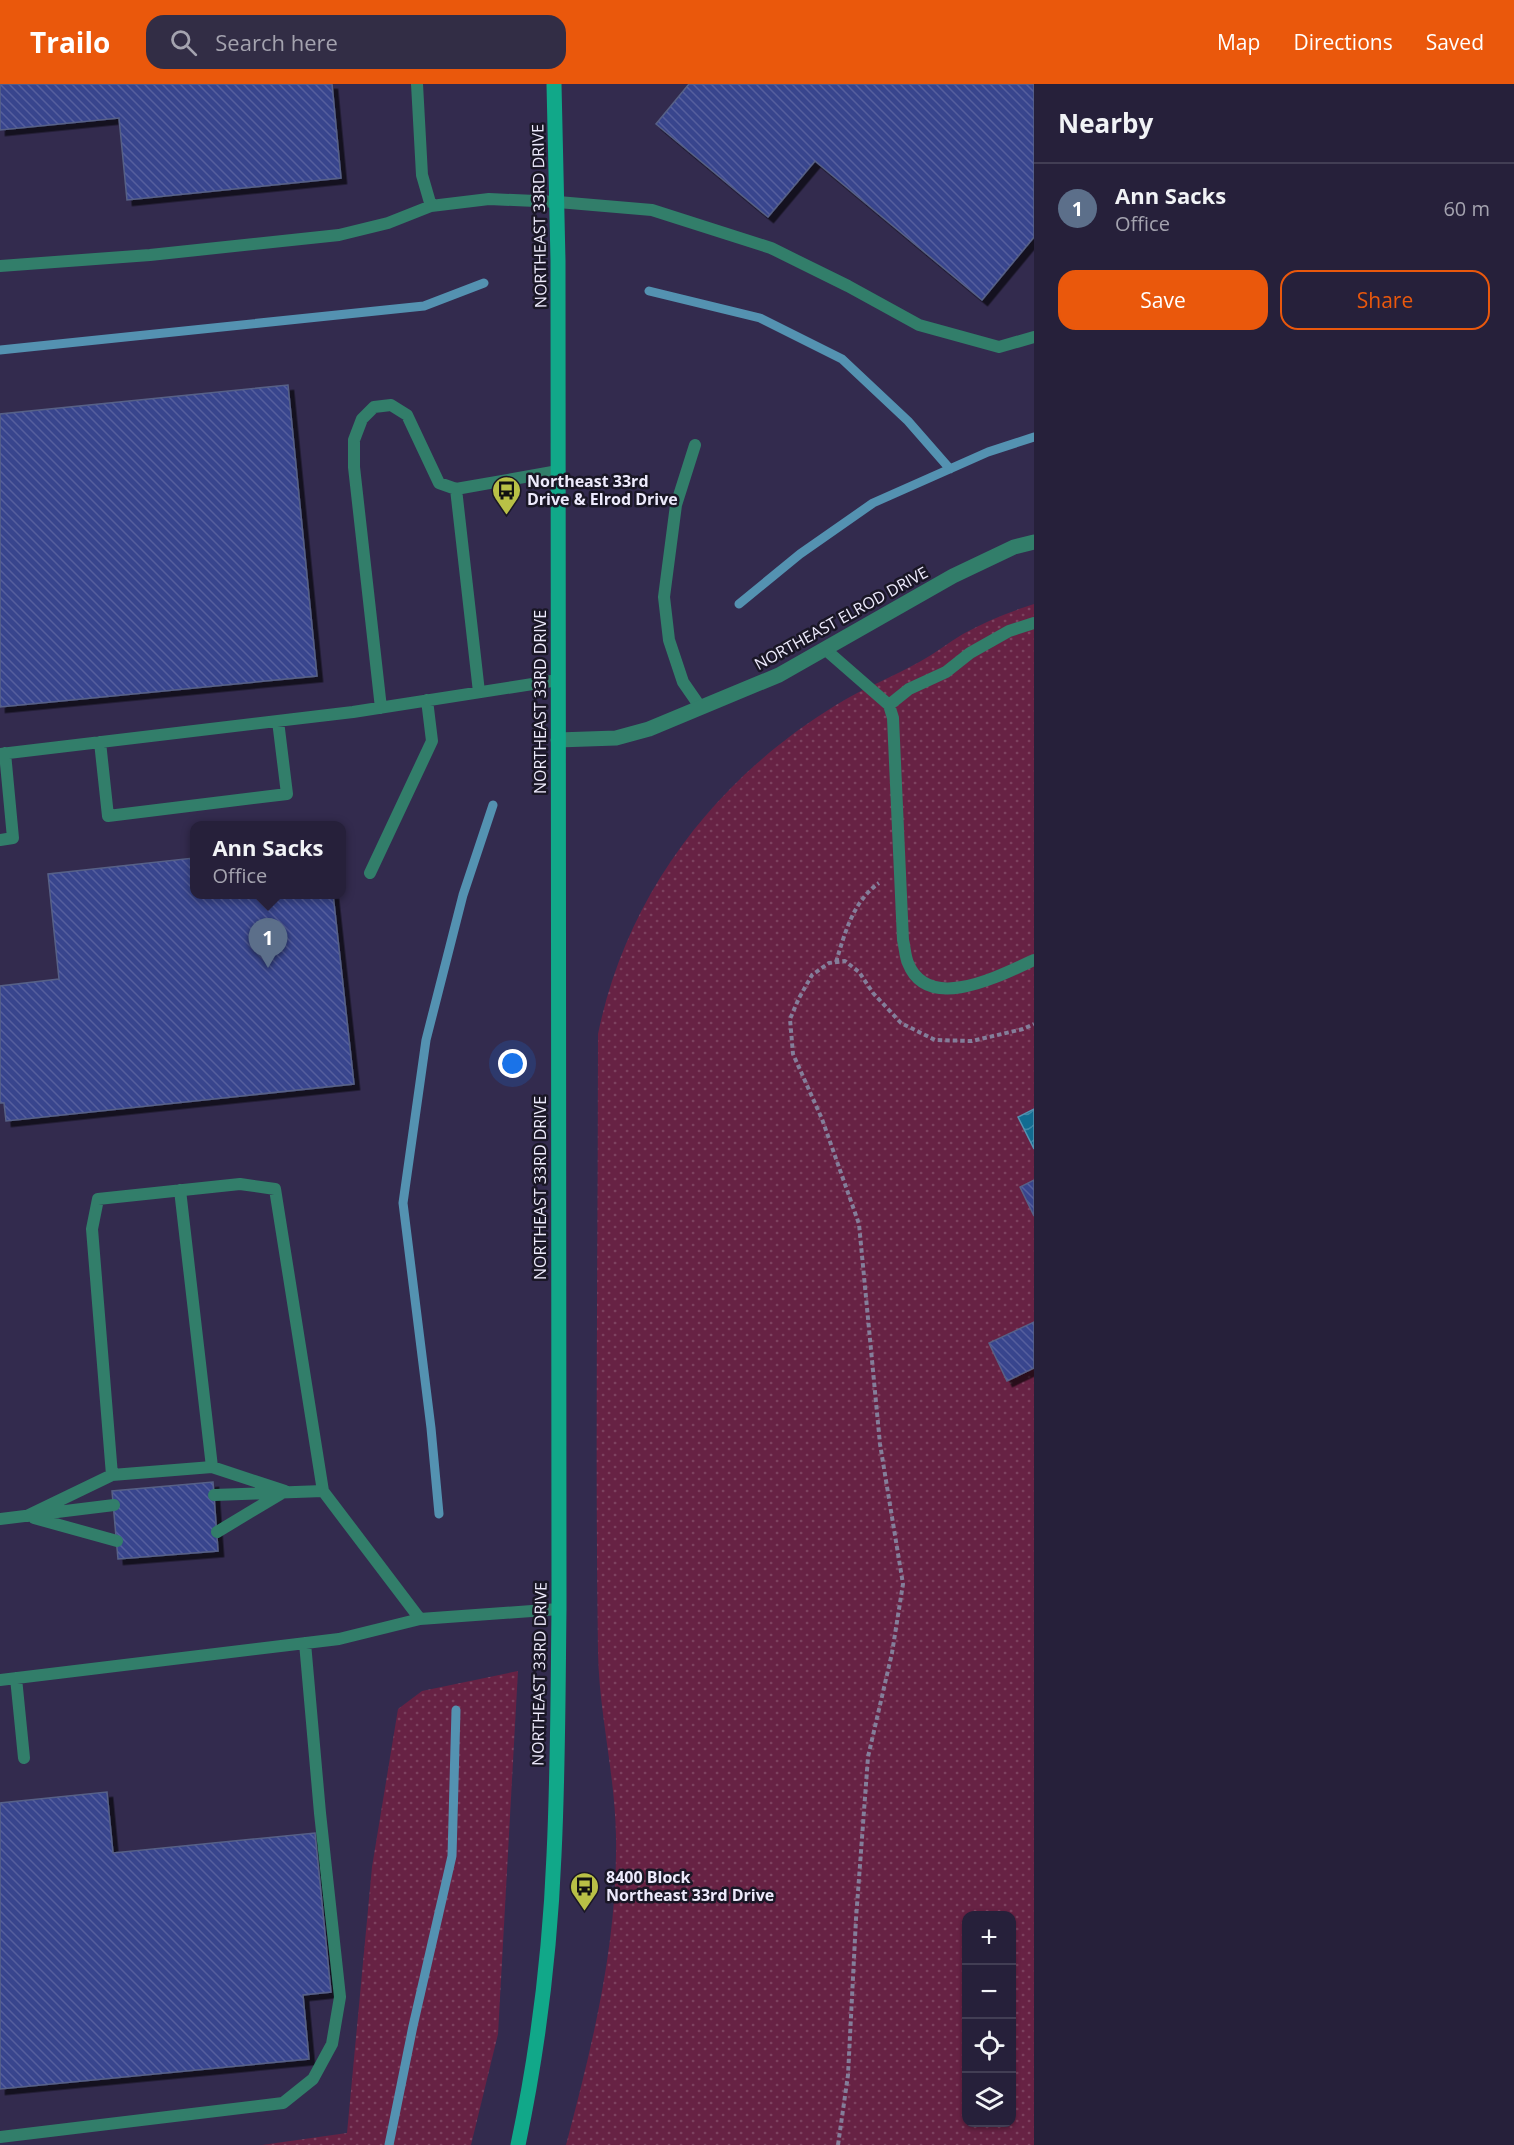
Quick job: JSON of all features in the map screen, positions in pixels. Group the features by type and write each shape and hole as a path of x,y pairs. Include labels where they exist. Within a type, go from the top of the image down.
{"main road":[{"name":"NORTHEAST 33RD DRIVE","path":"518,2145 541,2007 550,1916 554,1855 559,1609 558,202 554,84"}],"street":[{"name":"NORTHEAST ELROD DRIVE","path":"558,740 615,738 649,729 701,708 779,675 953,576 1014,547 1034,542"}],"lane":[{"path":"417,84 422,175 431,206"},
{"path":"0,266 150,255 339,235 388,223 431,206 489,199 558,202 652,210 771,248 848,286 919,325 999,347 1034,337"},
{"path":"381,708 354,467 354,440 362,419 374,407 391,405 407,415 439,483 456,489 558,471"},
{"path":"695,446 676,505 664,597 669,640 683,682 701,708"},
{"path":"456,489 479,692"},
{"path":"889,705 909,689 946,672 970,652 1010,631 1034,623"},
{"path":"826,650 889,705 893,718 903,940 908,964 919,979 934,988 947,990 998,976 1034,960"},
{"path":"0,840 14,838 2,753 381,708 558,680"},
{"path":"370,873 432,741 427,700"},
{"path":"100,742 108,816 120,815 287,794 278,721"},
{"path":"112,1475 92,1228 98,1199 240,1184 275,1189 323,1491 420,1619"},
{"path":"180,1190 212,1467"},
{"path":"27,1516 112,1475 212,1467 285,1491"},
{"path":"217,1532 285,1491"},
{"path":"214,1495 323,1491"},
{"path":"0,1519 114,1505"},
{"path":"27,1516 117,1541"},
{"path":"0,1680 339,1639 420,1619 559,1609"},
{"path":"0,2137 283,2103 313,2079 332,2044 340,1997 320,1813 306,1643"},
{"path":"16,1678 24,1758"}],"path":[{"path":"837,962 849,920 868,890 879,883 900,878"},
{"path":"838,2145 848,2074 868,1757 892,1653 903,1584 880,1444 859,1224 822,1119 793,1054 790,1019 812,975 829,963 845,961 859,972 873,993 901,1023 935,1040 972,1041 1023,1029 1034,1024"}],"shaded area":[{"path":"1034,604 1034,2145 566,2145 602,1992 616,1876 615,1813 599,1675 597,1498 598,1034 612,983 630,934 654,888 683,845 715,805 752,768 792,735 836,705 921,661 972,629"},
{"path":"518,1671 498,2034 471,2145 262,2145 347,2133 372,1867 398,1709 422,1691"}],"water":[{"path":"1034,1109 1034,1149 1018,1117"}],"building":[{"path":"0,84 332,84 341,178 127,200 119,118 0,130"},
{"path":"689,84 1034,84 1034,237 982,300 815,161 768,217 656,124"},
{"path":"288,385 317,676 0,707 0,414"},
{"path":"190,858 190,899 334,899 354,1084 6,1121 4,1103 0,1103 0,986 59,979 48,874"},
{"path":"1034,1180 1034,1216 1020,1187"},
{"path":"1034,1322 1034,1368 1007,1381 989,1343"},
{"path":"213,1482 218,1551 118,1559 112,1491"},
{"path":"107,1792 113,1853 315,1833 331,1992 303,1995 309,2059 0,2089 0,1803"}],"waterway":[{"path":"0,350 424,306 484,283"},
{"path":"649,291 760,318 842,359 908,421 950,469"},
{"path":"739,604 800,554 873,503 988,452 1034,437"},
{"path":"439,1514 431,1428 403,1203 426,1040 463,895 493,805"},
{"path":"389,2145 413,2026 452,1856 456,1710"}],"place":[{"name":"Northeast 33rd Drive & Elrod Drive","path":"506,516"},
{"name":"Ann Sacks","path":"268,968"},
{"name":"8400 Block Northeast 33rd Drive","path":"585,1912"}]}
